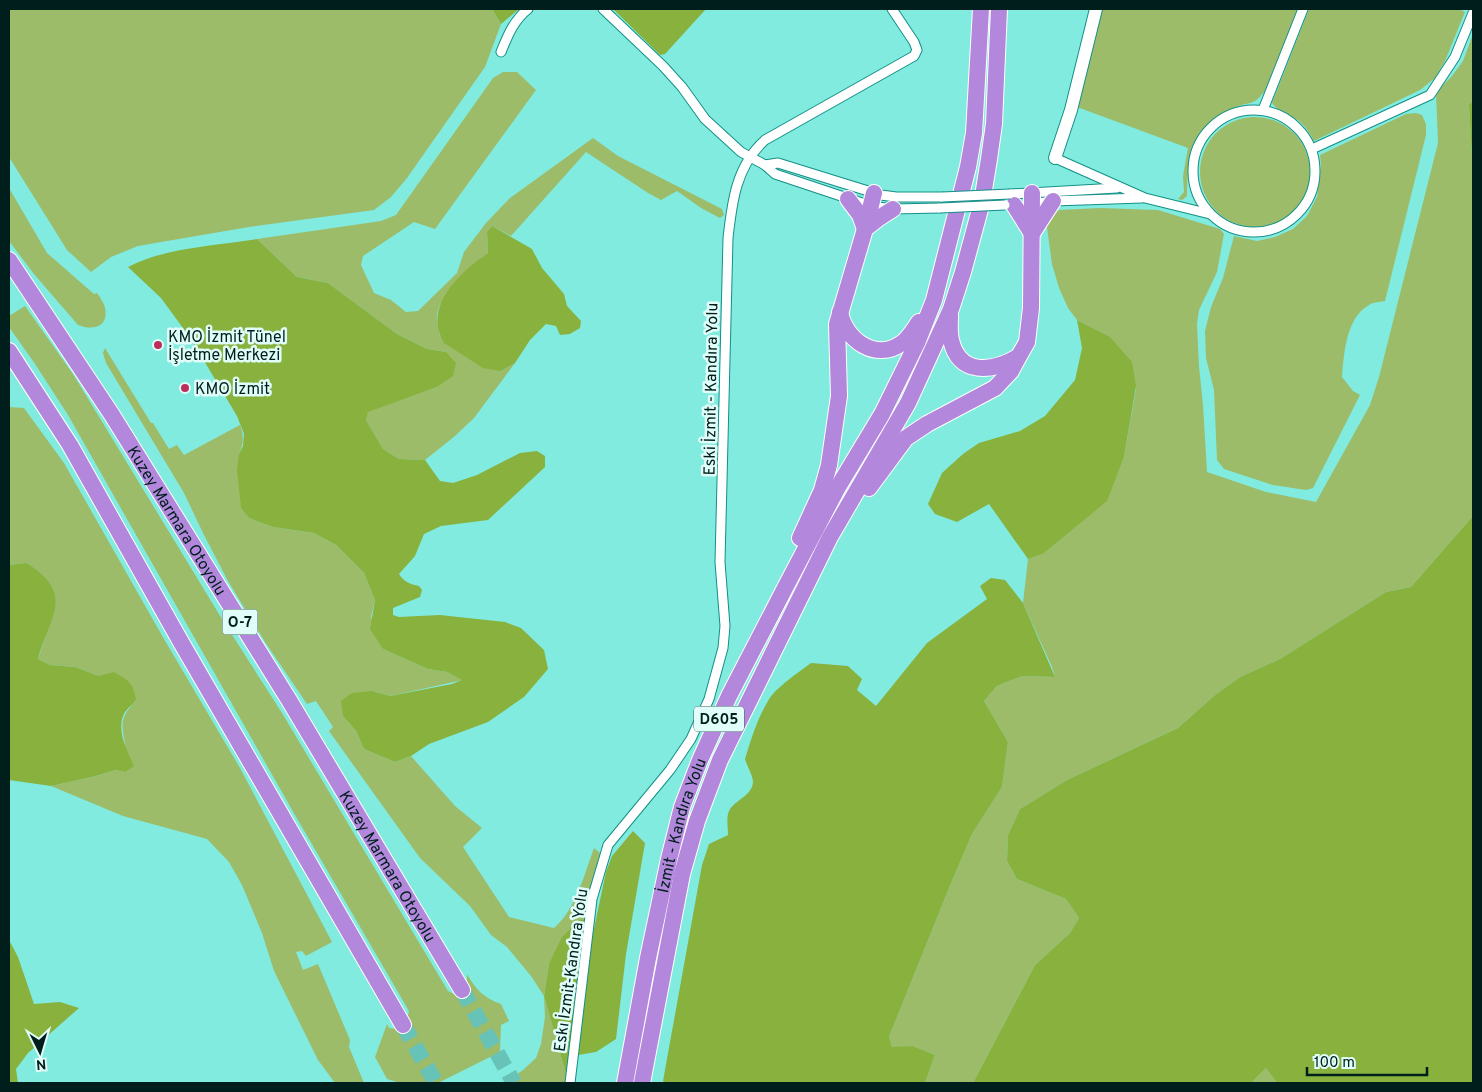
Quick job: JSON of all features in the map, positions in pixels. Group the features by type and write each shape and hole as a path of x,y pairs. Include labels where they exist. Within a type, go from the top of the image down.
{"highway":[{"path":"786,586 838,487 882,414 917,343 934,300 968,167 974,133 981,9"},
{"path":"642,1083 682,874 697,821 724,751 830,537 908,403 951,309 982,202 989,159 994,124 999,9"},
{"path":"848,198 855,207 865,229"},
{"path":"830,537 906,438 927,424 994,388 1010,371 1019,356 1027,342 1030,324 1032,198"},
{"path":"786,586 799,539 822,490 829,465 840,396 837,324 873,199"},
{"path":"1009,201 1032,234"},
{"path":"1032,234 1041,217 1053,201"},
{"path":"865,229 893,209"},
{"name":"Kuzey Marmara Otoyolu","path":"9,260 112,415 289,700 462,990"},
{"path":"840,310 842,322 856,341 868,348 890,349 902,344 910,336 934,300"},
{"path":"951,309 950,340 962,361 972,367 984,369 1002,366 1019,356"},
{"path":"9,351 70,445 182,644 403,1025"},
{"name":"İzmit - Kandıra Yolu","path":"625,1083 648,958 669,858 682,808 700,760 729,696 786,586"}],"street":[{"path":"501,52 510,30 520,15 528,9"},
{"path":"603,9 663,66 682,87 705,119 734,146 765,165 775,174 848,198 942,197 1009,201"},
{"name":"Eski İzmit - Kandıra Yolu","path":"636,813 692,739 709,699 723,648 725,626 720,562 728,238 731,208 737,181 750,156 765,140 914,56 917,50 914,42 892,9"},
{"path":"1096,9 1071,110 1054,158 1145,198 1210,214"},
{"path":"1263,110 1303,9"},
{"path":"1312,149 1430,95 1455,57 1473,13"},
{"path":"1263,110 1285,118 1301,131 1312,149 1316,167 1314,184 1308,201 1297,215 1283,226 1266,232 1248,232 1230,228 1210,214 1199,198 1194,180 1194,161 1200,143 1211,128 1227,116 1245,111 1263,110"},
{"path":"765,165 778,163 873,199 893,209 940,208 1120,188"},
{"path":"1032,198 1053,201 1145,198"},
{"name":"Eskı İzmit-Kandıra Yolu","path":"570,1083 592,899 608,845 636,813"}],"green space":[{"path":"9,9 492,9 501,24 485,67 407,178 391,197 374,210 249,227 138,246 111,257 91,272 67,250 9,157"},
{"path":"492,9 519,9 501,24"},
{"path":"613,9 706,9 665,54 660,55"},
{"path":"1101,9 1298,9 1265,91 1255,101 1222,114 1202,131 1196,142 1189,167 1187,196 1182,200 1178,199 1184,192 1183,176 1188,148 1077,107"},
{"path":"1309,9 1459,9 1465,12 1445,61 1435,78 1420,90 1314,141 1301,123 1272,103"},
{"path":"1473,34 1473,102 1469,104 1473,176 1473,516 1411,587 1386,592 1280,659 1240,677 1215,695 1178,728 1067,780 1020,809 1008,835 1007,861 1017,879 1066,899 1079,918 1070,933 1035,965 973,1083 925,1083 935,1055 913,1046 892,1048 889,1037 972,834 1002,787 1008,742 984,701 997,686 1022,676 1055,677 1023,603 1028,559 1043,554 1106,501 1124,457 1136,389 1109,336 1077,320 1068,308 1059,288 1052,264 1046,220 1059,210 1100,208 1158,210 1220,229 1224,234 1217,272 1199,310 1197,324 1207,472 1266,492 1316,502 1370,405 1379,377 1438,143 1436,92 1452,76 1463,61"},
{"path":"503,72 517,72 536,90 435,229 414,222 363,256 361,265 374,293 391,300 406,312 418,311 457,273 464,252 486,223 510,198 593,138 618,156 722,209 724,215 720,218 701,208 677,191 661,200 586,152 511,236 492,226 487,232 488,253 473,265 449,291 439,309 437,319 440,336 501,371 515,363 474,418 455,436 425,460 399,459 383,449 366,420 368,411 437,387 446,352 427,349 397,334 328,283 297,277 257,239 381,221 396,215 493,78"},
{"path":"1473,102 1473,176 1469,104"},
{"path":"1416,113 1422,115 1426,124 1426,135 1385,301 1371,304 1361,311 1351,327 1345,347 1342,377 1353,391 1360,395 1313,488 1306,490 1273,485 1224,469 1217,460 1214,390 1206,358 1205,331 1211,307 1223,278 1234,236 1257,241 1275,237 1293,229 1307,216 1317,197 1321,165 1320,155 1406,114"},
{"path":"1255,117 1276,121 1294,133 1306,151 1310,172 1306,193 1294,211 1276,223 1255,227 1234,223 1216,211 1204,193 1200,172 1204,151 1216,133 1234,121"},
{"path":"9,188 47,253 101,298 106,314 105,320 99,326 89,328 78,325 34,274 9,241"},
{"path":"492,226 532,249 542,268 564,294 567,306 581,321 580,328 570,334 560,335 556,326 546,324 530,340 515,363 501,371 483,368 444,343 438,330 438,316 447,292 466,270 488,253 487,232"},
{"path":"257,239 297,277 328,283 397,334 427,349 446,352 456,363 453,376 437,387 368,412 366,420 383,449 399,459 425,460 440,481 453,483 477,475 520,453 537,451 545,456 545,467 488,520 441,526 424,534 415,556 399,574 408,582 419,586 422,590 420,597 393,608 393,615 399,617 440,615 505,622 521,628 544,650 548,669 524,697 488,722 429,744 411,756 395,762 364,749 356,731 343,716 341,701 352,693 372,691 390,696 452,684 462,680 447,672 428,669 383,649 370,629 375,600 364,573 336,545 314,533 273,527 249,518 241,508 237,470 244,434 237,416 191,339 161,298 128,267 143,260 175,251"},
{"path":"25,306 73,374 222,619 282,713 448,991 454,994 462,990 467,984 467,974 481,993 501,1004 509,1021 501,1025 500,1052 438,1083 400,1083 387,1079 375,1057 387,1024 389,1028 396,1029 407,1019 409,1011 295,815 68,415 9,327 9,316"},
{"path":"1077,320 1109,336 1132,362 1136,386 1124,457 1107,501 1043,554 1028,559 989,504 957,522 935,514 928,504 942,473 963,454 979,443 1020,431 1045,416 1075,380 1082,348"},
{"path":"105,348 169,449 177,445 184,455 240,425 243,439 239,454 241,507 249,518 273,527 314,533 336,545 364,573 375,600 371,617 383,649 428,669 447,672 463,680 390,696 372,691 343,716 356,731 364,749 395,762 411,756 455,806 482,828 463,847 509,917 554,928 562,920 574,901 594,848 600,853 590,890 586,919 549,964 544,996 531,976 507,947 491,935 470,906 420,858 329,731 333,727 316,701 307,704 265,642 228,581 184,493 106,363 103,353"},
{"path":"9,407 24,408 64,463 240,768 332,942 306,956 302,951 296,952 303,970 318,964 350,1040 349,1047 364,1083 335,1083 318,1060 274,971 262,933 242,885 229,862 207,839 123,816 51,786 115,770 125,772 123,720 136,700 99,676 75,667 50,665 38,659 45,638 26,563 9,565"},
{"path":"1473,516 1473,1083 1277,1083 1266,1068 1251,1083 973,1083 1035,965 1070,933 1079,918 1066,899 1017,879 1007,861 1008,835 1020,809 1067,780 1178,728 1215,695 1240,677 1280,659 1386,592 1411,587"},
{"path":"26,563 41,574 51,585 55,595 53,617 38,659 50,665 75,667 99,676 114,672 127,680 132,686 136,700 125,712 121,725 123,739 134,766 125,772 115,770 51,786 9,780 9,565"},
{"path":"991,578 1005,580 1023,603 1055,677 1022,676 997,686 984,701 1008,742 1002,787 972,834 889,1037 892,1047 913,1046 935,1055 925,1083 665,1083 663,1081 702,865 709,844 728,835 727,820 731,807 747,794 752,786 753,781 745,759 757,722 771,696 811,663 848,666 862,679 857,690 876,706 927,643 987,599 980,586"},
{"path":"633,831 645,843 626,954 616,1039 596,1052 578,1055 592,938 606,872 612,856"},
{"path":"586,919 566,1074 544,996 549,964 562,937 578,921"},
{"path":"9,940 18,957 34,1004 60,1002 79,1008 28,1053 16,1069 18,1083 9,1083"},
{"path":"544,996 566,1074 566,1083 504,1083 536,1058 541,1044 545,1017"},
{"path":"1266,1068 1277,1083 1251,1083"}],"tunnel":[{"path":"462,990 514,1083"},
{"path":"403,1025 436,1083"}],"place":[{"name":"KMO İzmit Tünel İşletme Merkezi","path":"158,345"},
{"name":"KMO İzmit","path":"185,388"}]}
